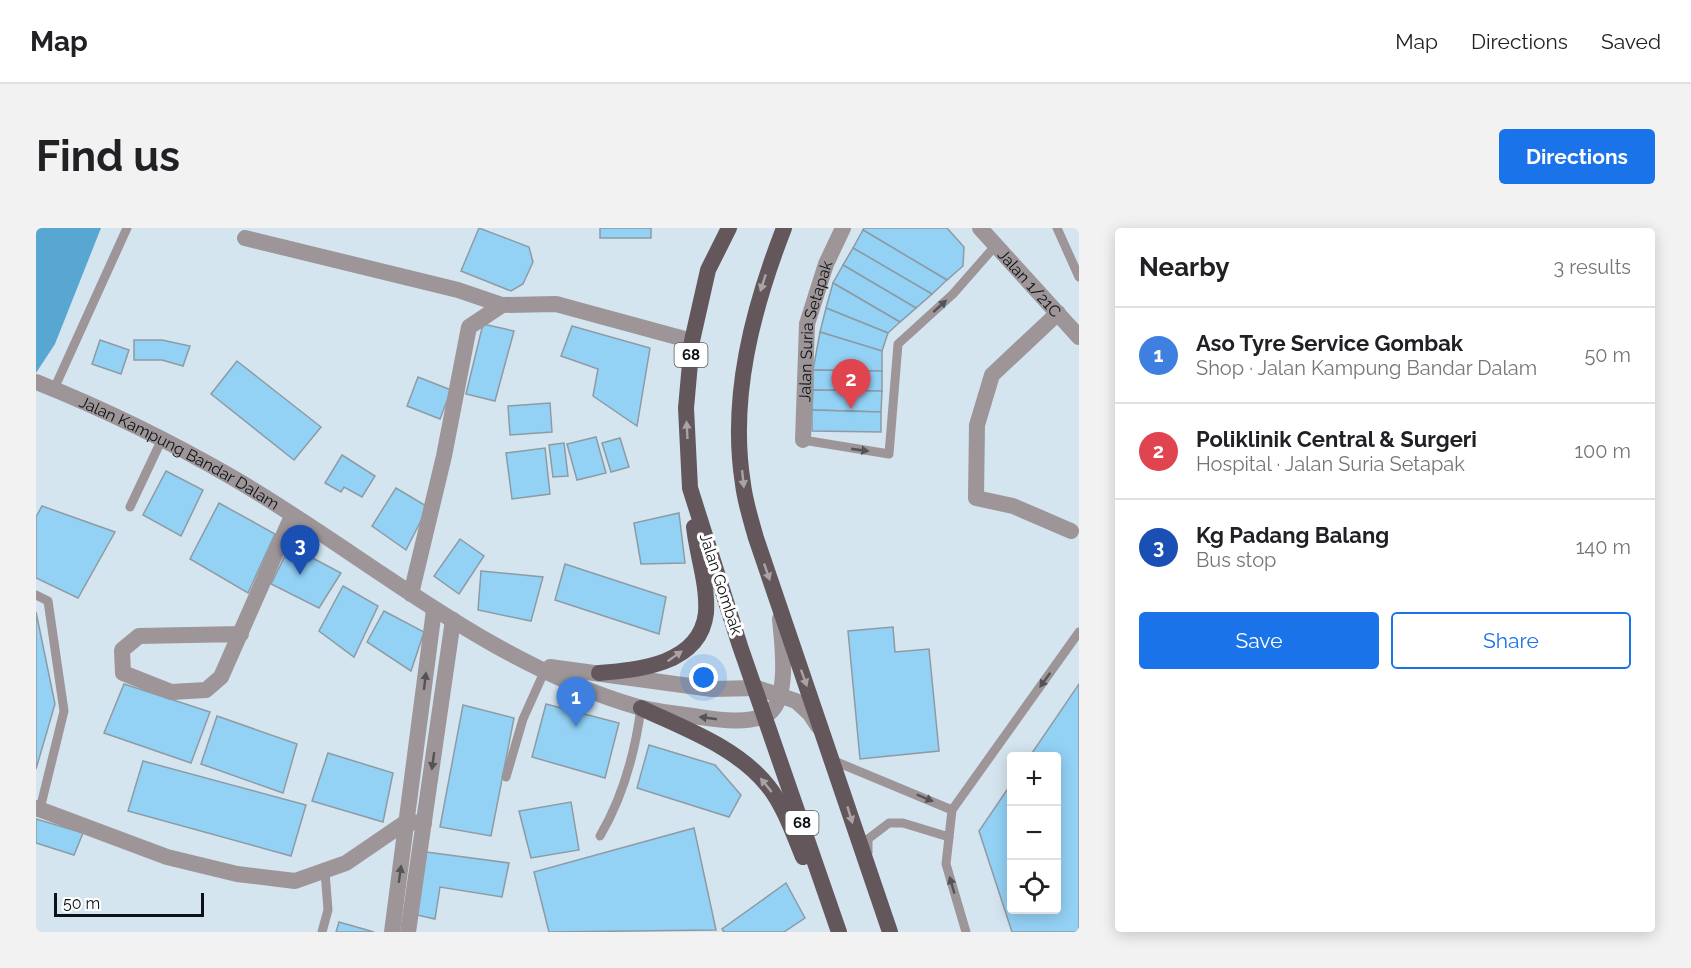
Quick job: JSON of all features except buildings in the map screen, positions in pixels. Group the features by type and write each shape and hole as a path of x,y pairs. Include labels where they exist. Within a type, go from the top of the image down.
{"main road":[{"name":"Jalan Gombak","path":"729,228 708,270 692,341 686,408 690,488 740,646 757,688 837,932"},
{"path":"784,228 762,284 745,358 739,426 742,484 756,538 890,932"},
{"path":"599,673 639,670 661,665 690,644 699,631 706,614 690,488"},
{"path":"641,708 717,745 748,765 768,786 793,832 837,932"}],"street":[{"name":"Jalan Suria Setapak","path":"803,440 807,324 826,264 843,228"},
{"name":"Jalan 1/21C","path":"980,228 1079,337"},
{"path":"245,238 458,290 501,305 556,304 692,341"},
{"path":"411,594 444,456 469,327 501,305"},
{"path":"1058,313 992,375 977,425 976,498 1013,506 1071,531"},
{"name":"Jalan Kampung Bandar Dalam","path":"36,382 162,439 236,480 434,610 540,668 598,695 641,708 718,719 742,720 766,715"},
{"path":"240,634 139,636 122,650 123,673 171,692 206,690 221,677 240,634 292,516"},
{"path":"766,715 776,706 781,695 783,654 779,606"},
{"path":"392,932 434,610"},
{"path":"408,932 453,620"},
{"name":"Jalan Kampung Bandar Dalam","path":"540,668 599,673 712,689 757,688 796,701 810,714 825,738"},
{"path":"38,808 166,857 237,874 295,881 346,863 406,822 424,823"}],"lane":[{"path":"54,389 127,228"},
{"path":"1058,228 1079,278"},
{"path":"803,440 889,454 898,344 953,294 996,245"},
{"path":"130,507 162,439"},
{"path":"36,595 48,601 64,711 38,808"},
{"path":"966,932 946,864 952,810 1079,632"},
{"path":"506,777 540,668"},
{"path":"600,836 617,807 636,741 641,708"},
{"path":"832,760 952,810"},
{"path":"868,872 868,838 889,823 903,823 949,837"},
{"path":"322,932 328,910 325,872"}],"water":[{"path":"36,228 101,228 55,344 36,373"}],"place":[{"name":"Poliklinik Central & Surgeri","path":"851,409"},
{"name":"Kg Padang Balang","path":"300,575"},
{"name":"Aso Tyre Service Gombak","path":"576,727"}]}
